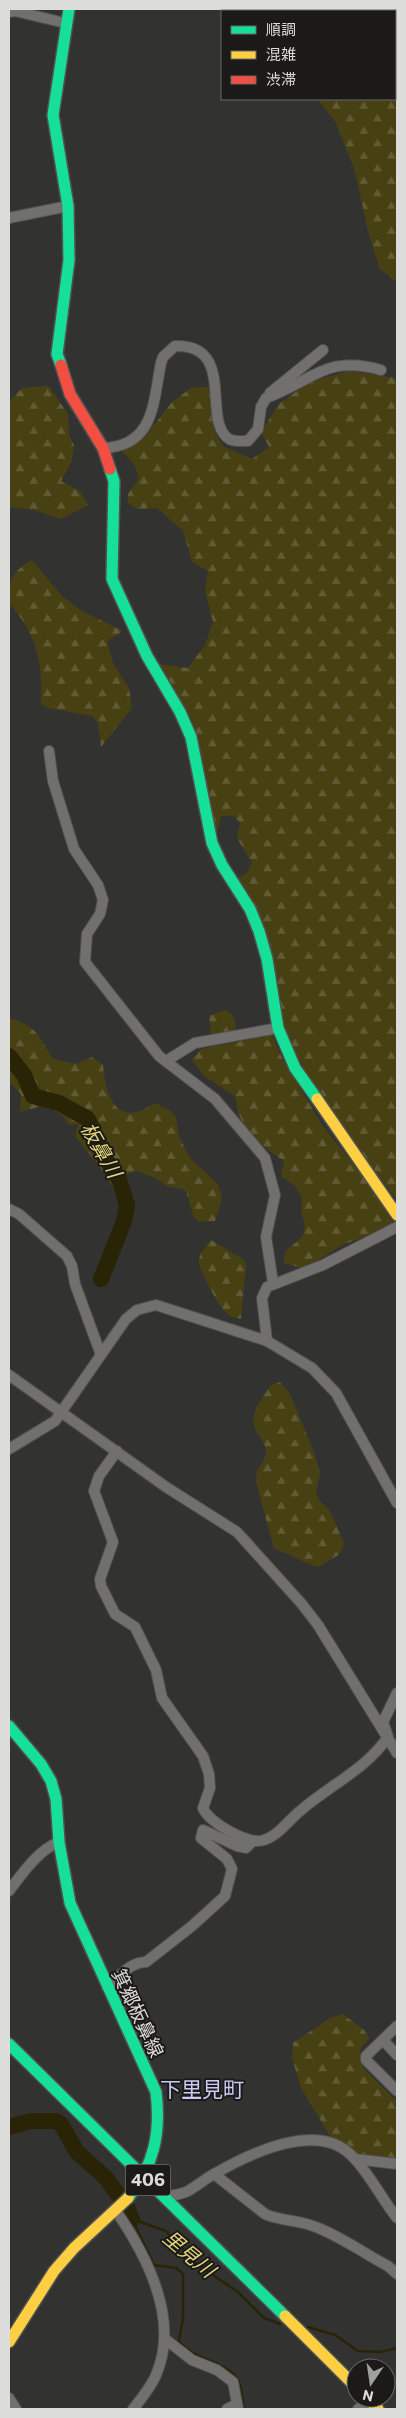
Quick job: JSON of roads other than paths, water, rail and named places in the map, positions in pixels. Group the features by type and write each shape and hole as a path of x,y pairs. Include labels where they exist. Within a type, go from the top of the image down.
{"main road":[{"path":"69,9 65,23 53,115 68,206 69,260 57,354 70,394 103,448 114,481 112,578 147,656 180,712 191,737 212,843 222,865 250,909 259,931 267,959 278,1028 294,1068 397,1215"},
{"name":"箕郷板鼻線","path":"9,1726 41,1764 51,1781 56,1799 59,1842 70,1903 156,2092 160,2124 146,2178 117,2210 62,2261 9,2342"},
{"name":"406","path":"9,2044 166,2197 346,2377"}],"street":[{"path":"13,11 65,23"},
{"path":"9,218 68,206"},
{"path":"103,448 116,448 130,442 147,426 163,357 175,346 192,348 206,357 214,377 220,429 229,439 248,441 258,429 261,407 272,389 323,350"},
{"path":"266,398 333,367 354,364 381,370"},
{"path":"49,751 53,781 74,849 98,885 103,900 100,914 87,934 85,962 154,1051 215,1099 268,1163 275,1195 266,1237 273,1283"},
{"path":"166,1061 195,1043 278,1028"},
{"path":"9,1209 19,1214 67,1256 72,1266 75,1284 100,1355"},
{"path":"267,1341 262,1298 263,1291 273,1283 323,1265 397,1227"},
{"path":"9,1449 55,1421 126,1319 137,1310 149,1306 165,1307 267,1341 312,1368 336,1393 397,1502"},
{"path":"9,1375 212,1518 236,1532 301,1602 318,1625 397,1753"},
{"path":"117,1452 99,1476 94,1491 113,1542 100,1579 101,1586 115,1614 136,1627 156,1670 162,1698 203,1756 209,1774 210,1788 203,1808 204,1812 238,1836 253,1841 263,1841 270,1838 301,1810 345,1780 378,1752 388,1737"},
{"path":"388,1737 383,1722 397,1693"},
{"path":"107,1987 130,1966 137,1962 146,1962 192,1926 225,1896 232,1869 227,1859 201,1838 203,1830 237,1846 246,1848 253,1841"},
{"path":"9,1891 30,1864 50,1846 59,1842"},
{"path":"397,2026 366,2056 366,2060 397,2092"},
{"path":"383,2040 397,2055"},
{"path":"166,2197 188,2191 214,2174 286,2142 322,2140 334,2143 355,2158 397,2218"},
{"path":"355,2158 397,2164"},
{"path":"214,2174 264,2214 273,2218 300,2221 315,2226 397,2274"},
{"path":"117,2210 146,2263 157,2289 165,2339 156,2374 146,2392 133,2409"},
{"path":"165,2339 192,2360 225,2375 236,2388 238,2407 227,2409"},
{"path":"9,2398 16,2409"}],"waterway":[{"name":"板鼻川","path":"9,1056 24,1075 33,1096 59,1103 88,1119 103,1155 119,1179 127,1205 124,1221 101,1279"},
{"name":"里見川","path":"9,2127 31,2121 56,2121 61,2124 77,2152 106,2178 127,2207 132,2219"},
{"name":"里見川","path":"132,2219 166,2231 198,2265 238,2292 264,2318 280,2324"},
{"path":"132,2219 154,2265 176,2268 183,2274 183,2318 179,2341 194,2353 227,2369 234,2375 240,2385 244,2409"},
{"name":"里見川","path":"308,2327 335,2335 358,2351 381,2352 397,2348"}],"district":[{"name":"下里見町","path":"202,2090"}]}
